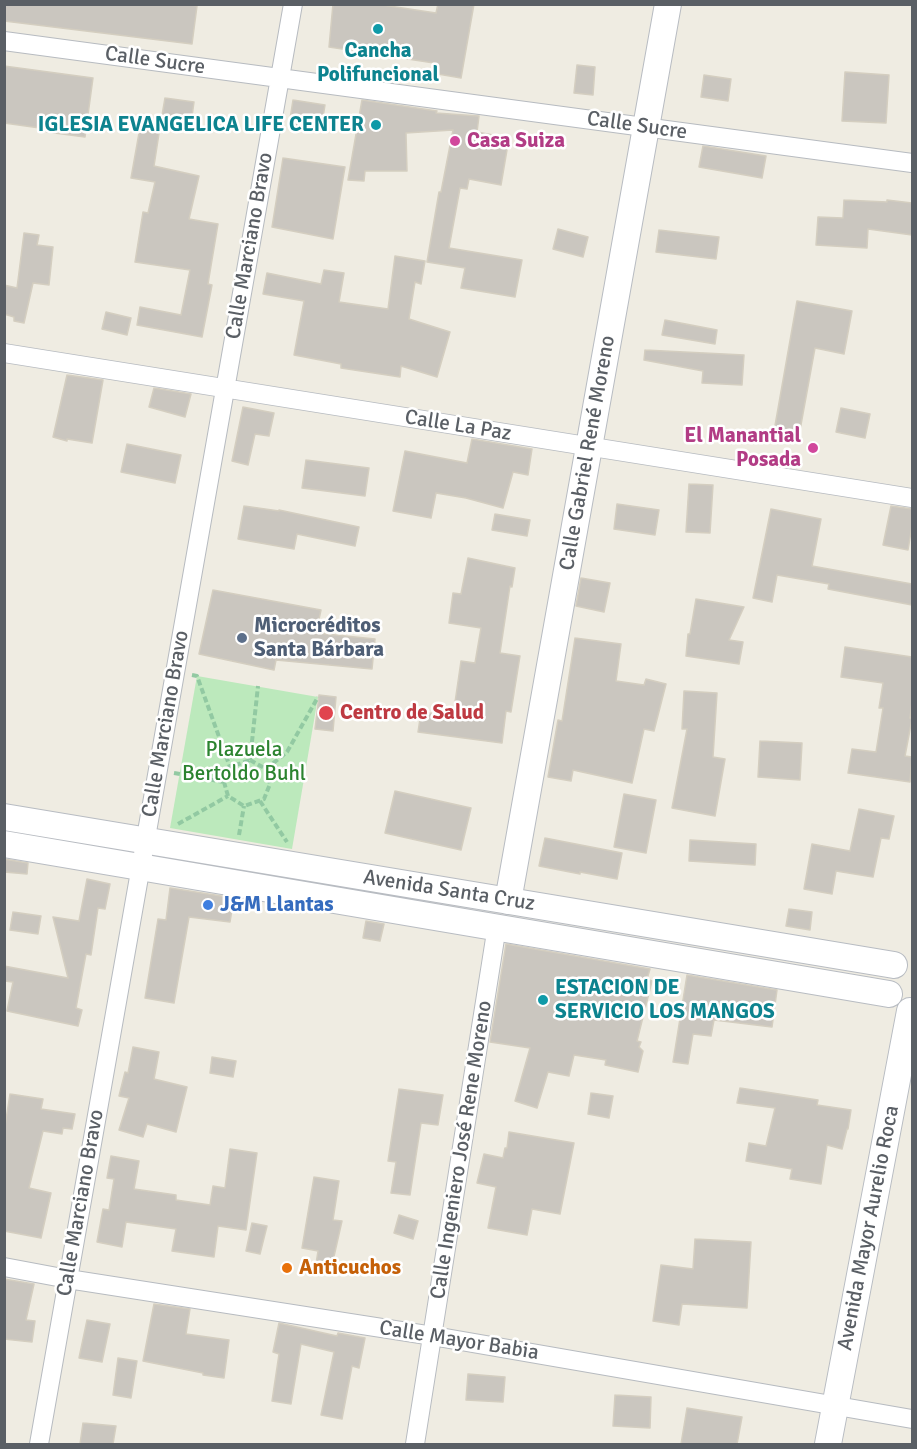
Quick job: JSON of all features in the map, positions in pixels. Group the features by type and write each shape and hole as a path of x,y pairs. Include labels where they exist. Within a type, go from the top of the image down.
{"main road":[{"name":"Calle Gabriel René Moreno","path":"508,901 668,4"},
{"name":"Avenida Santa Cruz","path":"4,817 508,901 903,960"},
{"name":"Avenida Santa Cruz","path":"4,844 890,994 888,977 903,960"},
{"path":"890,994 897,1004 911,1011"},
{"name":"Avenida Mayor Aurelio Roca","path":"828,1444 911,1011"}],"street":[{"name":"Calle Marciano Bravo","path":"39,1444 293,4"},
{"name":"Calle Sucre","path":"4,41 912,163"},
{"name":"Calle La Paz","path":"4,353 912,498"},
{"name":"Calle Ingeniero José Rene Moreno","path":"415,1444 497,926"},
{"name":"Calle Mayor Babia","path":"4,1267 433,1336 912,1419"}],"path":[{"path":"175,673 197,676 230,767 224,782 228,796 244,806"},
{"path":"250,760 258,687"},
{"path":"266,769 287,752 318,697"},
{"path":"230,767 250,760 266,769 270,784 264,799 244,806"},
{"path":"157,771 224,782"},
{"path":"145,841 228,796"},
{"path":"260,800 305,867"},
{"path":"234,855 244,806"}],"green space":[{"name":"Plazuela Bertoldo Buhl","path":"197,676 318,697 292,849 170,828"}],"building":[{"path":"4,4 186,4 197,6 192,44 4,21"},
{"name":"Cancha Polifuncional","path":"333,4 376,4 436,13 438,4 474,4 461,78 432,73 434,63 329,47"},
{"path":"577,65 595,67 593,95 574,93"},
{"path":"4,66 93,78 85,137 4,123"},
{"path":"845,72 889,75 886,123 842,121"},
{"path":"704,75 731,79 728,101 701,97"},
{"path":"165,98 194,102 190,131 160,127"},
{"path":"293,100 325,105 321,130 289,125"},
{"path":"362,100 437,111 436,113 479,116 477,132 509,138 501,185 469,179 467,189 460,188 449,248 522,260 515,297 461,288 465,268 427,262 453,130 406,133 407,171 365,171 364,181 348,180"},
{"path":"141,122 160,127 154,166 199,176 189,219 218,224 208,284 212,285 202,337 137,325 140,307 181,315 190,270 135,262 143,212 148,213 155,182 131,178"},
{"path":"703,146 766,156 762,178 699,167"},
{"path":"283,158 345,167 333,239 272,227"},
{"path":"844,200 887,202 887,200 912,203 912,235 868,229 867,248 816,245 818,217 843,218"},
{"path":"558,229 588,237 583,257 553,249"},
{"path":"659,230 719,237 716,259 656,252"},
{"path":"24,233 39,235 37,245 53,247 49,285 33,283 24,323 14,321 14,317 4,314 4,285 17,288"},
{"path":"395,256 425,261 421,284 415,282 409,319 450,332 437,377 401,366 400,377 341,368 341,364 294,355 304,301 263,294 267,273 321,284 324,270 344,273 339,302 388,309"},
{"path":"797,301 852,311 844,354 815,348 798,441 773,437"},
{"path":"106,312 131,318 127,335 102,329"},
{"path":"665,320 717,330 715,344 662,335"},
{"path":"645,350 744,355 742,385 702,383 703,371 644,360"},
{"path":"67,375 103,380 92,443 67,439 67,441 53,437"},
{"path":"154,388 191,394 185,417 149,407"},
{"path":"243,407 274,413 269,436 255,434 248,465 232,461"},
{"path":"841,408 870,414 865,438 836,432"},
{"path":"472,439 532,449 528,475 513,472 503,508 436,493 431,518 393,511 405,451 467,463"},
{"path":"127,444 181,455 175,483 121,472"},
{"path":"306,460 369,468 365,496 302,488"},
{"path":"689,484 713,485 710,533 686,532"},
{"path":"617,504 659,510 655,535 614,529"},
{"path":"244,506 279,510 359,527 355,546 297,534 294,549 238,539"},
{"path":"891,506 912,509 908,550 883,545"},
{"path":"771,509 821,519 812,566 912,584 912,605 828,589 829,584 777,575 772,602 753,598"},
{"path":"495,514 530,520 527,536 492,530"},
{"path":"468,558 515,568 500,653 520,656 511,712 506,711 502,743 418,732 421,712 453,716 461,661 475,663 481,628 449,623 453,593 461,594"},
{"path":"581,578 610,583 604,612 576,606"},
{"path":"213,590 321,610 316,633 375,639 372,669 276,660 274,670 199,654"},
{"path":"696,599 744,607 729,640 743,642 739,664 686,656 688,634 690,634"},
{"path":"575,638 621,644 616,681 644,685 646,679 666,684 654,731 644,729 632,783 573,770 571,781 548,777 558,720 562,721"},
{"path":"845,647 912,657 910,718 912,719 905,756 912,757 910,782 848,773 852,749 876,752 883,708 879,708 883,683 841,677"},
{"path":"684,691 717,693 713,757 725,759 715,816 672,808 687,729 682,729"},
{"name":"Centro de Salud","path":"319,695 336,697 333,731 315,729"},
{"path":"760,741 802,743 800,780 758,777"},
{"path":"395,791 471,808 461,850 385,833"},
{"path":"624,794 656,800 646,853 614,847"},
{"path":"859,809 894,816 889,839 881,838 873,877 836,871 832,894 804,889 812,844 850,851"},
{"path":"545,838 622,853 617,879 539,866"},
{"path":"690,840 756,844 755,865 689,861"},
{"path":"4,859 28,863 27,874 4,872"},
{"path":"87,879 110,884 105,909 98,908 91,955 86,954 76,1008 82,1010 78,1026 7,1011 13,982 4,981 4,966 68,978 53,917 79,921"},
{"path":"170,888 234,898 230,922 189,917 174,1003 145,998 158,919 166,920"},
{"path":"789,909 812,912 810,930 786,926"},
{"path":"13,912 41,916 38,934 10,930"},
{"path":"366,921 384,924 380,941 363,938"},
{"path":"506,944 650,969 647,979 652,981 637,1041 641,1042 639,1047 643,1051 638,1072 605,1065 606,1060 574,1055 569,1076 548,1072 537,1108 515,1101 530,1048 490,1042"},
{"path":"687,975 777,990 772,1027 714,1020 711,1036 693,1034 688,1064 673,1062"},
{"path":"133,1047 159,1052 154,1079 187,1087 176,1132 147,1124 143,1137 119,1130 129,1098 119,1096 125,1072 128,1073"},
{"path":"212,1057 236,1061 233,1077 210,1073"},
{"path":"740,1088 818,1100 817,1105 851,1110 842,1149 827,1145 821,1184 790,1179 792,1169 746,1161 749,1143 766,1146 775,1108 737,1103"},
{"path":"399,1089 443,1095 438,1125 421,1123 410,1195 391,1193 396,1162 388,1161"},
{"path":"591,1093 613,1096 609,1118 588,1114"},
{"path":"10,1094 43,1099 41,1109 75,1114 72,1129 63,1128 62,1134 43,1131 29,1188 51,1193 41,1238 4,1231 4,1132"},
{"path":"509,1132 574,1143 560,1214 532,1209 527,1235 488,1228 496,1187 477,1183 484,1154 503,1158"},
{"path":"230,1149 257,1153 246,1230 218,1226 214,1257 172,1251 176,1229 126,1222 122,1247 97,1242 103,1209 109,1210 114,1179 107,1178 111,1156 139,1161 134,1189 176,1195 176,1200 210,1205 213,1186 225,1188"},
{"path":"314,1177 339,1181 333,1220 342,1221 330,1274 315,1270 318,1251 302,1248"},
{"path":"399,1215 418,1221 413,1239 394,1233"},
{"path":"252,1223 267,1226 260,1254 246,1251"},
{"path":"695,1239 751,1242 747,1308 682,1304 679,1325 653,1321 661,1265 693,1269"},
{"path":"4,1279 34,1284 26,1320 35,1321 32,1342 4,1339"},
{"path":"154,1304 190,1309 186,1334 229,1340 224,1378 143,1361"},
{"path":"87,1320 110,1324 102,1362 79,1358"},
{"path":"279,1323 337,1336 338,1333 365,1338 359,1368 352,1366 342,1419 321,1415 334,1352 301,1344 291,1404 272,1401 279,1354 273,1352"},
{"path":"118,1358 137,1361 131,1398 113,1395"},
{"path":"468,1374 505,1377 503,1402 466,1400"},
{"path":"615,1395 651,1397 650,1428 613,1426"},
{"path":"687,1408 742,1417 737,1444 681,1444"},
{"path":"83,1423 116,1426 113,1444 80,1444"}],"place":[{"name":"Cancha Polifuncional","path":"378,29"},
{"name":"IGLESIA EVANGELICA LIFE CENTER","path":"376,125"},
{"name":"Casa Suiza","path":"455,141"},
{"name":"El Manantial Posada","path":"813,448"},
{"name":"Microcréditos Santa Bárbara","path":"242,638"},
{"name":"Centro de Salud","path":"326,713"},
{"name":"J&M Llantas","path":"208,905"},
{"name":"ESTACION DE SERVICIO LOS MANGOS","path":"543,1000"},
{"name":"Anticuchos","path":"287,1268"}]}
